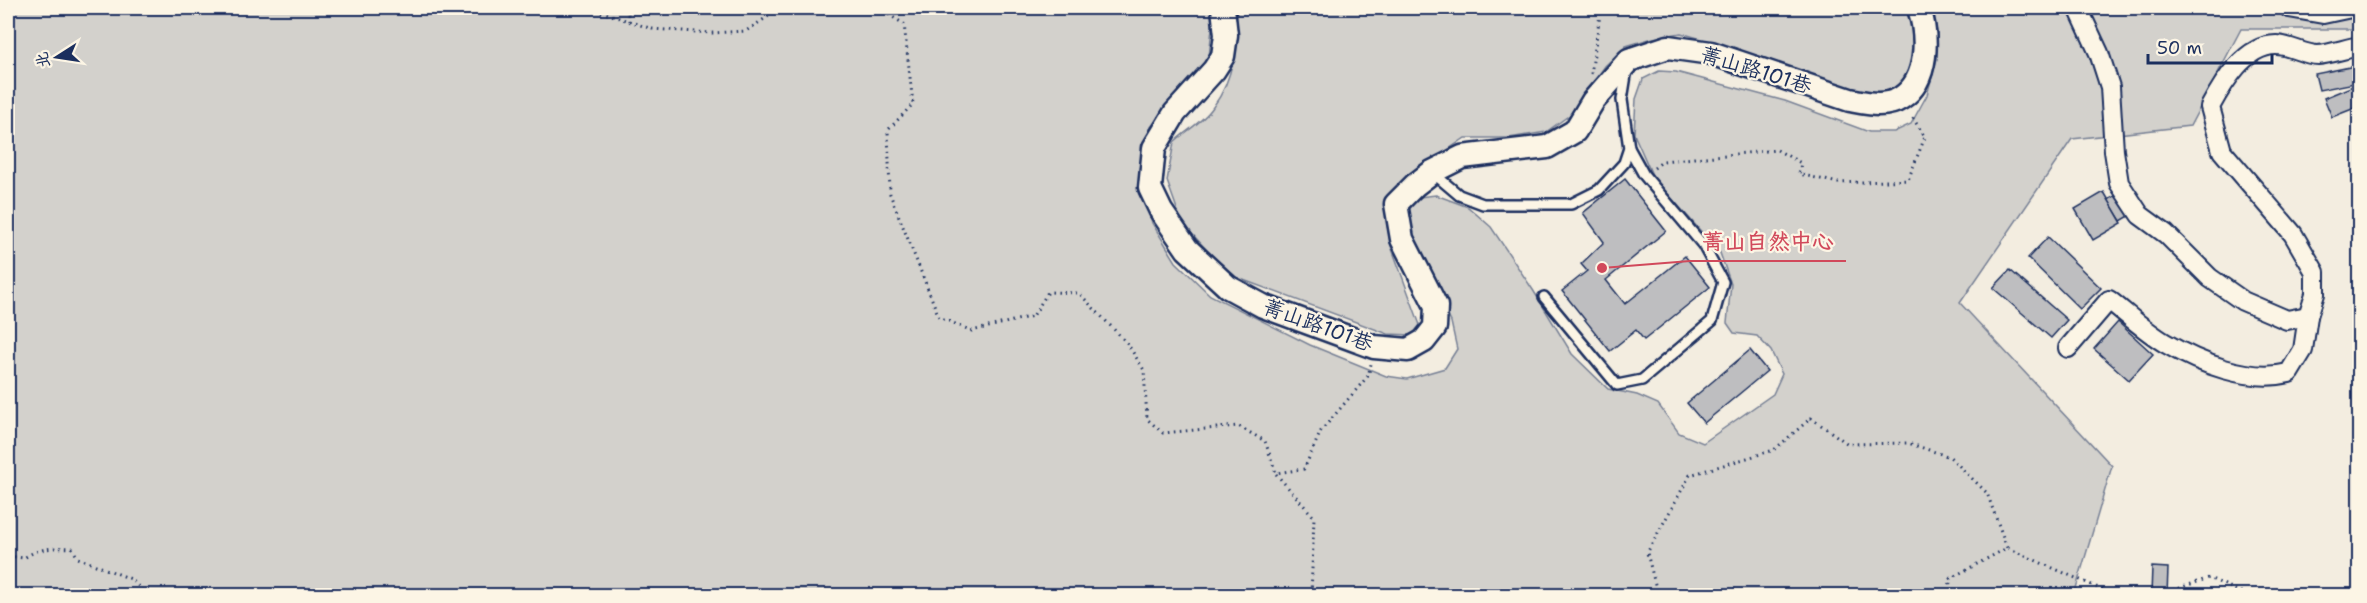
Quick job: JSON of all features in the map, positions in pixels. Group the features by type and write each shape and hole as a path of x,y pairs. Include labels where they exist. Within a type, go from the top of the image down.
{"street":[{"name":"菁山路101巷","path":"1223,8 1226,35 1223,56 1214,70 1175,113 1154,148 1149,188 1161,211 1187,249 1228,287 1263,306 1374,347 1408,350 1424,341 1435,327 1436,306 1402,239 1396,204 1432,172 1462,157 1547,147 1575,131 1593,101 1629,60 1668,47 1711,53 1850,100 1871,104 1901,98"},
{"path":"1901,98 1911,88 1919,74 1924,56 1924,30 1919,8"},
{"path":"2078,8 2099,53 2110,87 2114,151 2119,183 2140,215 2166,234 2210,278 2243,301 2287,320 2308,316"},
{"path":"2289,8 2323,14 2351,8"},
{"path":"2068,348 2109,300 2164,342 2200,360 2231,370 2273,377 2289,373 2303,350 2308,316 2315,294 2315,272 2293,234 2222,151 2210,107 2222,85 2237,67 2255,52 2276,45 2318,55 2360,46"}],"lane":[{"path":"1545,297 1617,386 1642,380 1712,321 1723,282 1702,245 1644,175 1629,148 1622,100 1629,60"},
{"path":"1432,172 1459,195 1483,204 1571,204 1599,190 1624,162 1629,148"}],"path":[{"path":"571,8 598,11 652,29 712,33 746,32 782,8"},
{"path":"627,8 629,21"},
{"path":"878,8 904,24 913,104 888,130 890,194 939,317 972,331 1033,316 1048,292 1078,293 1127,343 1144,370 1147,419 1163,433 1238,426 1265,441 1276,473 1314,517 1311,596"},
{"path":"1593,101 1590,82 1601,8"},
{"path":"1644,175 1663,161 1777,150 1801,163 1799,174 1838,183 1908,180 1924,137 1901,98"},
{"path":"1276,473 1304,469 1321,431 1368,376 1374,347"},
{"path":"1658,596 1647,553 1690,475 1774,450 1811,418 1848,444 1908,443 1950,457 1987,492 2007,548 2117,596"},
{"path":"8,556 24,558 33,552 44,551 54,546 72,548 78,558 131,579 148,596"},
{"path":"1952,596 1948,579 2007,548"},
{"path":"2156,596 2209,578 2250,596"}],"shaded area":[{"path":"8,8 1214,8 1209,57 1150,128 1139,169 1152,223 1176,262 1210,295 1310,345 1386,376 1407,379 1445,368 1457,349 1451,322 1410,234 1407,212 1419,197 1436,195 1468,207 1491,227 1572,354 1608,389 1637,395 1658,404 1679,433 1703,443 1773,394 1782,374 1771,351 1757,336 1734,333 1727,323 1731,284 1720,253 1653,177 1634,134 1636,99 1643,79 1659,71 1676,72 1785,101 1869,132 1894,132 1911,124 1927,95 1937,59 1937,31 1929,8 2359,8 2360,29 2241,29 2190,126 2072,139 1960,303 2112,466 2074,595 8,596"},
{"path":"1236,8 1905,8 1915,34 1908,82 1890,92 1864,94 1726,46 1681,33 1653,38 1626,46 1605,66 1571,114 1546,132 1509,138 1465,138 1405,179 1388,196 1387,225 1391,246 1420,325 1412,335 1388,334 1230,275 1182,223 1167,181 1174,142 1209,112 1226,84 1235,47"}],"building":[{"path":"2360,65 2360,82 2319,90 2315,74"},
{"path":"2360,83 2360,106 2332,117 2324,98"},
{"path":"1625,179 1666,231 1606,280 1625,304 1685,256 1710,287 1644,340 1636,330 1610,351 1562,291 1587,271 1581,264 1604,242 1583,213"},
{"path":"2130,187 2143,208 2121,221 2108,200"},
{"path":"2104,192 2122,223 2093,240 2075,209"},
{"path":"2048,237 2101,288 2080,309 2028,258"},
{"path":"2010,270 2067,320 2051,338 1993,288"},
{"path":"2118,322 2153,354 2129,380 2094,349"},
{"path":"1750,350 1767,371 1704,423 1687,403"},
{"path":"2152,567 2168,568 2167,595 2151,595"}],"place":[{"name":"菁山自然中心","path":"1602,268"}]}
